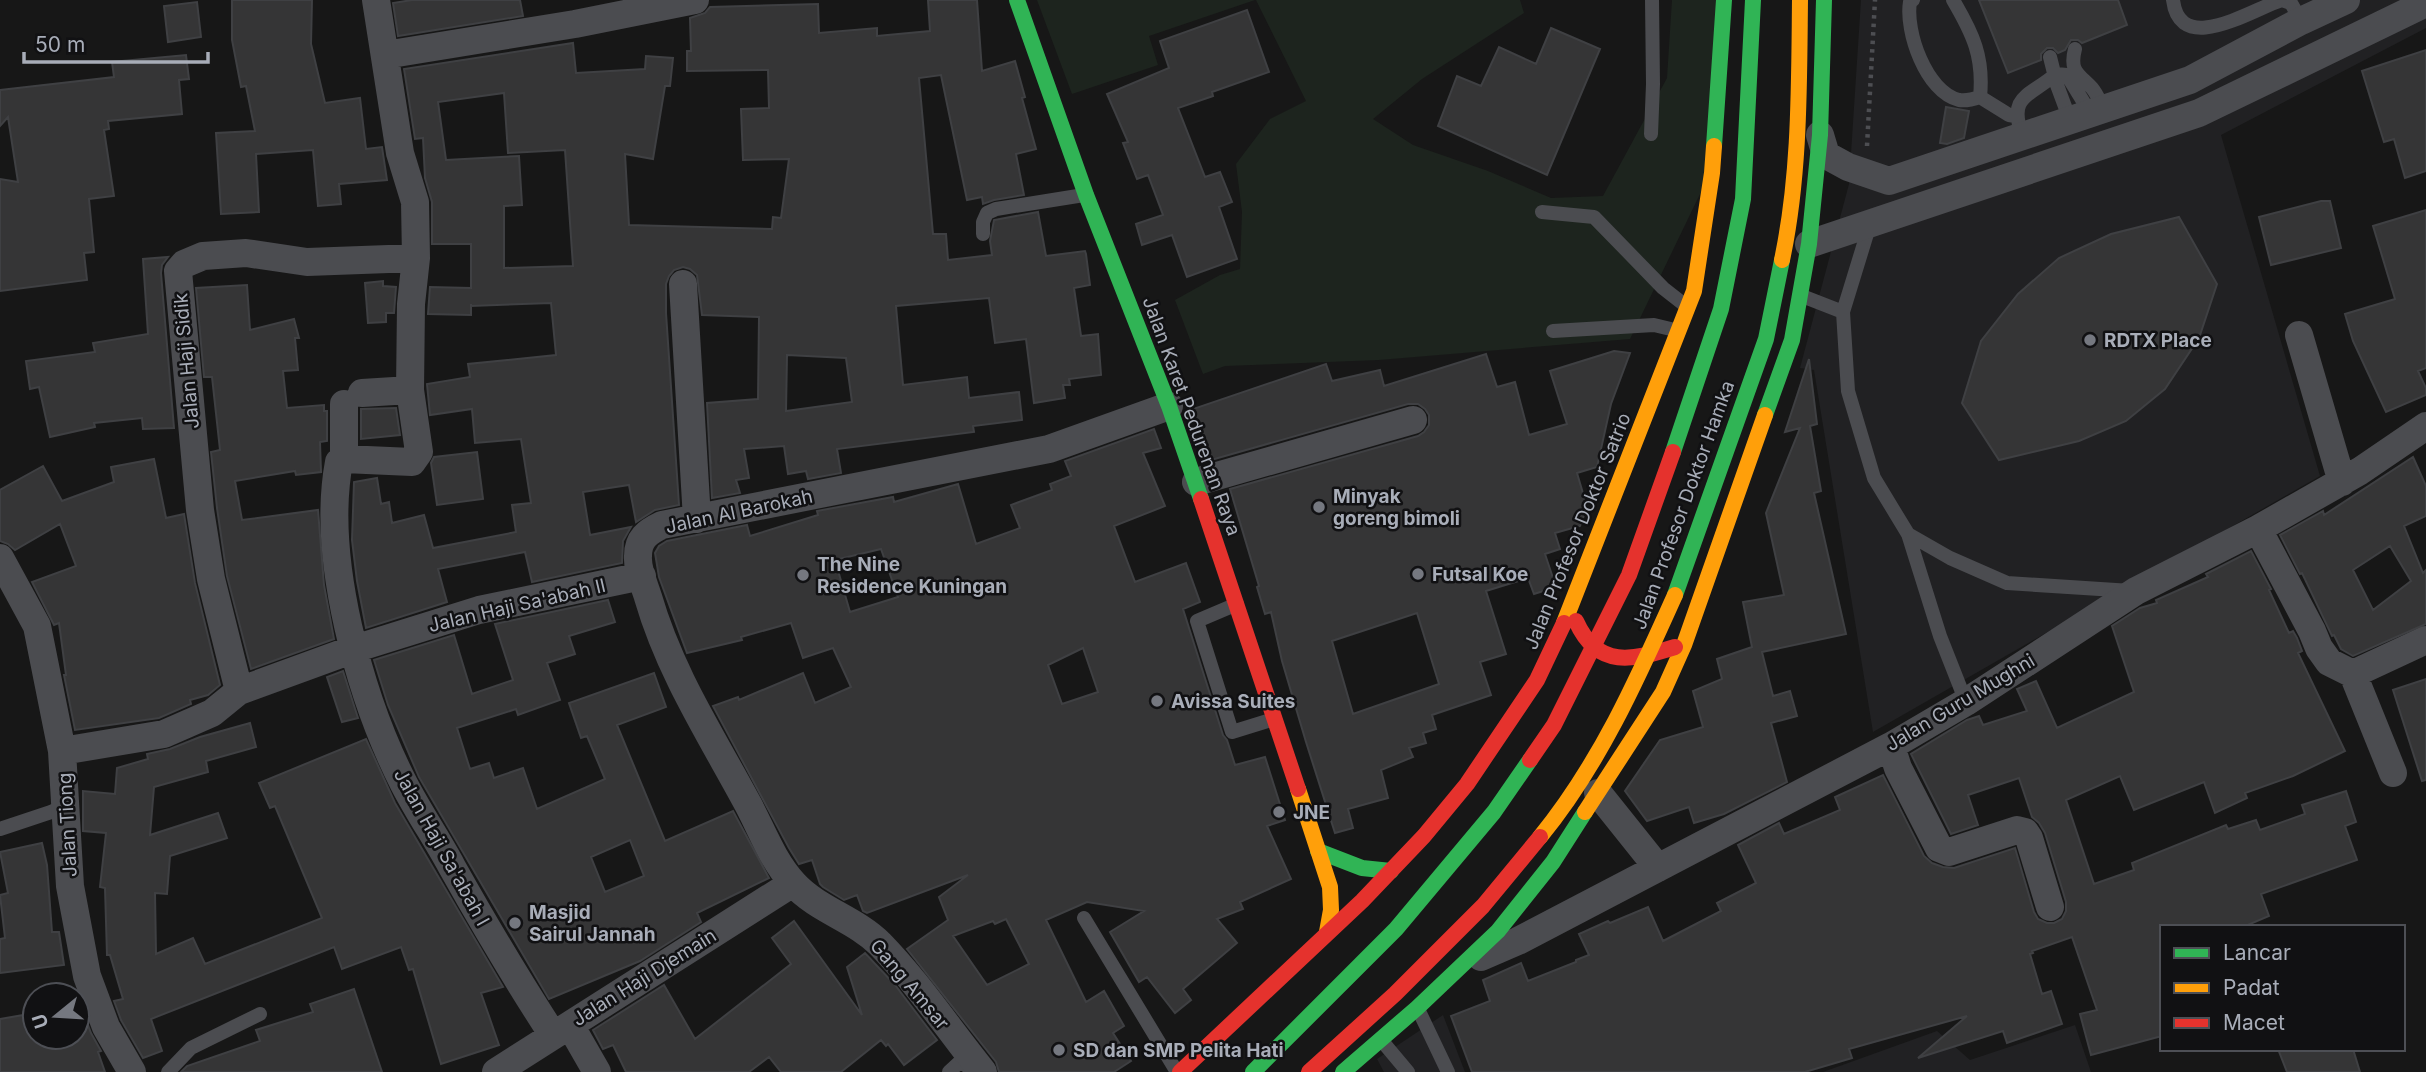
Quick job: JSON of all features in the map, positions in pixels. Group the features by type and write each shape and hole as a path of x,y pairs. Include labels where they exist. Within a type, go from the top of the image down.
{"main road":[{"name":"Jalan Karet Pedurenan Raya","path":"1017,0 1086,195 1169,406 1238,604 1331,887 1327,932"},
{"name":"Jalan Profesor Doktor Satrio","path":"1178,1072 1391,871 1424,836 1467,784 1536,680 1571,609 1680,331 1693,291 1712,173 1724,0"},
{"name":"Jalan Profesor Doktor Hamka","path":"1254,1072 1396,929 1494,812 1554,725 1629,575 1694,395 1721,309 1743,199 1753,0"},
{"name":"Jalan Profesor Doktor Hamka","path":"1309,1072 1395,994 1483,906 1563,809 1627,703 1677,591 1766,339 1789,225 1799,117 1800,0"},
{"path":"1343,1072 1417,1008 1498,931 1553,862 1663,692 1684,645 1792,340 1809,244 1820,135 1824,0"},
{"path":"1571,609 1580,633 1599,651 1614,658 1632,659 1684,645"},
{"path":"1318,851 1348,864 1380,872 1391,871"}],"street":[{"path":"354,649 342,598 334,491 339,462 344,459 412,462 419,452 410,390 411,304 416,258 415,202 400,153 376,0"},
{"path":"385,55 575,24 695,0"},
{"path":"1900,214 1887,207 1882,193 1889,181 2019,125 2088,114 2190,80 2346,0"},
{"path":"1809,244 2199,113 2426,3"},
{"path":"1820,135 1826,155 1849,167 1889,181"},
{"name":"Jalan Haji Sidik","path":"239,691 211,579 200,510 178,271 184,264 203,256 246,253 307,262 416,258"},
{"path":"683,284 697,519"},
{"path":"2299,335 2342,482"},
{"path":"344,459 353,399 410,390"},
{"name":"Jalan Al Barokah","path":"793,883 772,854 684,691 654,618 642,576 638,556 641,539 646,533 662,526 1049,449 1169,406"},
{"path":"1196,482 1413,420"},
{"name":"Jalan Guru Mughni","path":"1462,966 1518,941 1891,746 1966,702 2136,591 2258,529 2342,482 2426,426"},
{"path":"2258,529 2319,648 2329,662 2353,674 2393,773"},
{"name":"Jalan Tiong","path":"4,570 37,626 62,751 70,886 88,976 106,1027 132,1072"},
{"name":"Jalan Haji Sa'abah II","path":"62,751 164,734 212,713 239,691 354,649 479,610 642,576"},
{"path":"2353,674 2426,640"},
{"name":"Jalan Haji Sa'abah I","path":"354,649 381,730 404,784 517,979 597,1072"},
{"path":"1891,746 1898,768 1939,848 1949,852 2017,830 2025,832 2050,906"},
{"path":"1598,793 1658,868"},
{"name":"Jalan Haji Djemain","path":"496,1072 793,883"},
{"name":"Gang Amsar","path":"793,883 810,898 851,921 879,944 983,1072"}],"lane":[{"path":"1651,134 1652,0"},
{"path":"1913,0 1910,2 1908,17 1926,71 1939,89 1957,104 1980,97 2009,115 2019,125"},
{"path":"1953,0 1977,49 1983,72 1980,97"},
{"path":"2173,0 2175,14 2182,22 2201,27 2225,24 2282,0 2291,3 2301,21"},
{"path":"2075,49 2066,74 2057,85 2088,114"},
{"path":"2050,57 2066,74 2086,106 2088,114"},
{"path":"2019,125 2021,100 2066,74"},
{"path":"983,234 983,222 987,214 996,209 1086,195"},
{"path":"1542,212 1594,217 1662,288 1688,307"},
{"path":"1870,224 1843,312 1848,391 1874,478 1908,534 1940,636 1966,702"},
{"path":"1800,296 1843,312"},
{"path":"1553,331 1654,325 1680,331"},
{"path":"1908,534 1950,558 2007,583 2136,591"},
{"path":"1238,604 1197,621 1232,732 1275,719"},
{"path":"0,829 51,812 65,804"},
{"path":"1084,918 1178,1072"},
{"path":"1417,1008 1448,1072"},
{"path":"168,1072 191,1048 260,1014"},
{"path":"1380,1039 1408,1072"},
{"path":"949,1072 962,1060 972,1072"}],"path":[{"path":"1867,155 1875,0"}],"shaded area":[{"path":"1037,0 1255,0 1149,36 1158,65 1072,94"},
{"path":"1256,0 1520,0 1524,13 1422,79 1373,119 1413,145 1488,171 1551,198 1603,196 1667,78 1672,0 1722,0 1713,167 1630,339 1379,360 1225,366 1203,374 1175,300 1220,275 1240,269 1242,212 1236,164 1270,119 1306,101"},
{"path":"1861,0 2426,0 2426,28 2221,135 2320,476 1873,732 1814,370 1800,368 1849,184"},
{"path":"1443,1015 1465,1072 1384,1072 1377,1059"},
{"path":"2075,1025 2091,1072 1823,1072 1937,1031 1970,1060"}],"building":[{"path":"232,0 312,0 311,44 325,103 360,98 366,149 382,147 387,180 339,184 341,204 318,206 313,150 256,154 259,212 221,214 216,133 255,131 246,86 241,87 232,40"},
{"path":"412,0 520,0 523,16 398,36 393,3"},
{"path":"928,0 977,0 982,71 1015,61 1036,149 1016,154 1024,195 983,204 982,197 967,200 941,75 919,78 933,234 946,234 948,260 992,255 990,241 994,220 1038,212 1046,256 1085,251 1090,285 1074,288 1081,336 1098,334 1101,375 1069,379 1070,385 1063,385 1065,398 1034,403 1026,339 995,343 989,298 896,306 903,385 967,377 969,398 1019,392 1022,420 973,426 974,432 837,449 841,473 808,479 806,471 788,474 784,446 744,449 749,478 736,480 740,493 712,498 707,403 758,399 759,317 702,315 697,275 683,267 674,270 666,284 666,313 679,505 655,510 636,522 629,485 583,492 590,535 631,527 623,541 622,563 532,582 525,552 438,569 447,602 366,628 352,540 354,482 377,478 381,504 389,502 392,523 424,515 433,548 516,532 512,505 531,503 521,439 475,443 472,409 430,415 427,384 470,377 468,364 556,355 551,303 471,306 471,315 428,314 430,287 471,288 471,244 432,244 432,202 425,178 423,138 415,139 404,69 573,43 576,73 645,69 646,56 673,58 670,86 665,86 653,159 625,154 629,225 772,229 773,217 781,218 789,159 743,160 741,109 769,108 768,70 687,71 687,51 691,51 690,18 705,13 710,7 818,4 819,33 877,28 877,36 930,31","holes":["504,93 508,153 565,150 573,266 504,268 504,206 522,205 519,156 446,160 438,102","787,355 846,358 852,402 786,411"]},
{"path":"1979,0 2118,0 2127,25 2082,43 2071,40 2065,50 2058,53 2053,48 2047,48 2041,54 2041,60 2008,73"},
{"path":"197,2 201,37 168,42 164,6"},
{"path":"1247,10 1269,72 1212,92 1213,96 1178,108 1205,177 1220,172 1232,202 1219,207 1237,259 1187,277 1172,235 1142,245 1136,224 1163,215 1148,175 1137,179 1123,143 1128,142 1107,94 1169,68 1160,41"},
{"path":"1551,28 1600,49 1547,175 1438,126 1457,76 1481,86 1499,47 1536,64"},
{"path":"2426,50 2426,171 2405,178 2394,139 2384,142 2362,71"},
{"path":"186,55 189,79 179,80 182,114 108,121 109,129 104,130 114,196 89,199 94,252 84,253 87,280 0,291 0,179 18,182 8,117 0,126 0,90 114,77 112,62"},
{"path":"1946,107 1969,111 1964,138 1947,144 1940,143"},
{"path":"2330,201 2341,248 2271,265 2259,217"},
{"path":"2426,210 2426,368 2418,371 2426,388 2426,395 2386,412 2353,341 2345,314 2395,299 2373,226"},
{"name":"RDTX Place","path":"2179,217 2217,284 2199,338 2165,389 2126,421 2079,441 1999,460 1962,403 1981,341 2018,294 2059,258 2111,234"},
{"path":"168,257 162,265 161,273 174,428 143,429 142,418 94,423 95,427 50,437 39,387 30,389 26,361 95,352 93,343 148,334 143,259"},
{"path":"383,281 383,286 396,287 394,313 386,313 386,322 368,323 365,283"},
{"path":"247,285 250,330 294,319 299,338 295,338 298,370 283,371 287,408 324,405 324,411 327,411 327,441 320,442 321,472 296,475 295,471 235,481 242,520 318,510 324,585 334,639 251,669 227,576 217,508 211,452 220,450 212,377 204,377 196,288"},
{"path":"1614,351 1630,353 1611,404 1597,467 1577,473 1587,507 1580,526 1555,533 1560,549 1545,554 1556,587 1534,594 1528,578 1486,591 1506,654 1480,662 1491,695 1432,715 1436,729 1423,733 1426,743 1409,748 1413,757 1381,770 1388,798 1348,809 1353,828 1335,833 1282,661 1271,612 1265,614 1230,489 1418,436 1429,425 1429,415 1418,404 1408,404 1211,460 1193,409 1326,364 1332,381 1380,370 1384,386 1486,354 1497,387 1515,382 1529,435 1567,424 1550,371","holes":["1417,613 1439,684 1353,714 1332,641"]},
{"path":"1809,359 1817,424 1810,426 1821,491 1814,493 1846,634 1762,652 1773,696 1790,691 1797,716 1771,723 1787,782 1724,814 1694,823 1689,807 1647,821 1625,791 1660,740 1703,727 1693,691 1722,679 1717,659 1752,647 1743,602 1784,595 1766,513 1800,428 1785,432"},
{"path":"396,408 400,435 361,439 361,409"},
{"path":"1154,429 1161,448 1143,453 1165,506 1114,526 1135,582 1186,563 1200,602 1183,609 1223,735 1235,765 1265,757 1285,820 1267,826 1291,879 1240,902 1243,909 1217,919 1237,943 1183,989 1191,1000 1175,1013 1147,977 1139,982 1110,932 1144,911 1087,902 1046,920 1086,1002 1104,991 1124,1026 1113,1033 1131,1061 1114,1072 999,1072 996,1062 907,949 948,920 939,897 968,875 867,913 863,911 857,895 844,900 823,887 812,860 799,864 789,848 713,706 738,697 739,700 803,673 815,703 851,687 833,648 803,658 791,623 741,637 742,640 687,653 659,577 655,553 659,546 667,541 747,525 750,536 818,515 817,511 893,497 894,502 958,484 976,544 1020,528 1011,505 1052,490 1050,484 1071,476 1065,461","holes":["881,549 898,597 850,612 835,560","1083,648 1098,692 1062,704 1048,665","1006,919 1029,964 987,985 953,936 993,921 995,924"]},
{"path":"477,452 483,499 437,505 431,463 434,457"},
{"path":"2413,457 2426,486 2426,516 2404,526 2423,573 2426,570 2426,624 2353,656 2341,649 2280,535 2323,511 2324,515","holes":["2390,546 2411,581 2373,610 2353,570"]},
{"path":"154,459 166,518 184,514 195,583 220,685 208,695 190,700 191,704 159,718 75,730 64,675 59,623 54,625 32,582 76,566 60,524 15,550 0,541 0,490 43,466 62,501 114,482 111,467"},
{"path":"2251,551 2271,589 2269,590 2289,633 2293,631 2297,638 2302,651 2298,653 2345,751 2293,776 2245,793 2247,798 2215,813 2204,782 2134,810 2120,776 2066,800 2094,884 2134,870 2132,863 2226,825 2228,829 2256,820 2260,830 2305,814 2302,805 2346,791 2356,822 2345,826 2357,860 2261,894 2269,916 2248,925 2160,925 2160,1037 2091,1055 2080,1014 2097,1010 2072,937 2030,954 2042,994 2051,991 2062,1024 2007,1043 2003,1031 1918,1058 1967,1016 1849,1049 1852,1058 1805,1072 1472,1072 1451,1016 1490,1001 1483,980 1521,963 1528,981 1576,962 1589,955 1579,934 1648,907 1663,941 1721,911 1717,903 1756,883 1738,845 1779,823 1784,834 1840,810 1835,797 1883,775 1924,856 1932,863 1954,868 2015,848 2038,919 2054,923 2062,919 2066,902 2045,833 2032,817 2019,778 1968,795 1978,825 1951,834 1911,754 1967,720 1979,716 1983,725 2027,711 2017,689 2036,681 2057,728 2134,692 2112,626 2140,608 2157,603 2156,600 2208,577 2206,574"},
{"path":"608,600 615,622 569,636 575,654 547,663 560,700 518,715 516,709 457,728 470,769 489,763 494,778 523,768 537,809 605,779 587,736 581,738 569,703 654,673 666,707 617,725 665,841 733,811 769,878 697,913 701,922 640,961 549,999 419,777 388,705 374,660 454,635 472,694 513,680 495,624","holes":["630,840 644,876 605,892 591,857"]},
{"path":"343,671 358,718 342,722 327,677"},
{"path":"2426,679 2426,780 2422,781 2393,690"},
{"path":"250,723 256,747 206,761 208,772 154,787 150,835 218,813 227,838 170,856 167,894 155,893 156,954 193,938 205,964 322,918 275,806 270,808 259,783 366,739 395,803 503,987 481,993 499,1045 441,1064 413,969 409,970 401,947 342,969 334,947 151,1019 162,1051 143,1058 121,1020 114,1001 123,999 110,955 107,955 105,888 100,887 106,833 83,831 83,791 115,794 117,768 148,759 147,754"},
{"path":"42,843 47,865 52,932 59,932 64,965 0,973 0,939 5,938 0,895 8,893 0,852"},
{"path":"794,921 862,1015 847,967 865,953 895,985 937,1040 904,1065 888,1044 886,1046 881,1040 841,1072 781,1072 769,1057 749,1072 626,1072 613,1045 603,1049 593,1030 664,985 695,1039 791,964 772,938"},
{"path":"354,989 382,1072 181,1072 187,1066 260,1041 256,1030 313,1012 310,1004"},
{"path":"21,1015 21,1051 91,1051 91,1033 101,1051 98,1052 105,1072 0,1072 0,1019"},
{"path":"2279,1051 2354,1051 2360,1072 2287,1072"}],"traffic: fast":[{"path":"1017,0 1086,195 1169,406 1201,499"},
{"path":"1714,146 1724,0"},
{"path":"1673,452 1721,309 1743,199 1753,0"},
{"path":"1765,415 1792,340 1809,244 1820,135 1824,0"},
{"path":"1675,595 1766,339 1782,260"},
{"path":"1253,1072 1396,929 1494,812 1530,760"},
{"path":"1343,1072 1417,1008 1498,931 1553,862 1585,812"},
{"path":"1318,851 1362,868 1391,871"}],"traffic: slow":[{"path":"1782,260 1795,163 1800,0"},
{"path":"1564,623 1694,291 1714,146"},
{"path":"1585,812 1663,692 1684,645 1765,415"},
{"path":"1540,837 1581,781 1599,751 1675,595"},
{"path":"1298,789 1330,887 1331,910 1327,932"}],"traffic: jam":[{"path":"1530,760 1554,725 1629,575 1673,452"},
{"path":"1201,499 1298,789"},
{"path":"1576,621 1585,637 1595,648 1606,654 1631,657 1675,647"},
{"path":"1180,1072 1362,901 1424,836 1467,784 1537,680 1564,623"},
{"path":"1309,1072 1395,994 1483,906 1540,837"}],"place":[{"name":"RDTX Place","path":"2090,340"},
{"name":"Minyak goreng bimoli","path":"1319,507"},
{"name":"Futsal Koe","path":"1418,574"},
{"name":"The Nine Residence Kuningan","path":"803,575"},
{"name":"Avissa Suites","path":"1157,701"},
{"name":"JNE","path":"1279,812"},
{"name":"Masjid Sairul Jannah","path":"515,923"},
{"name":"SD dan SMP Pelita Hati","path":"1059,1050"}]}
